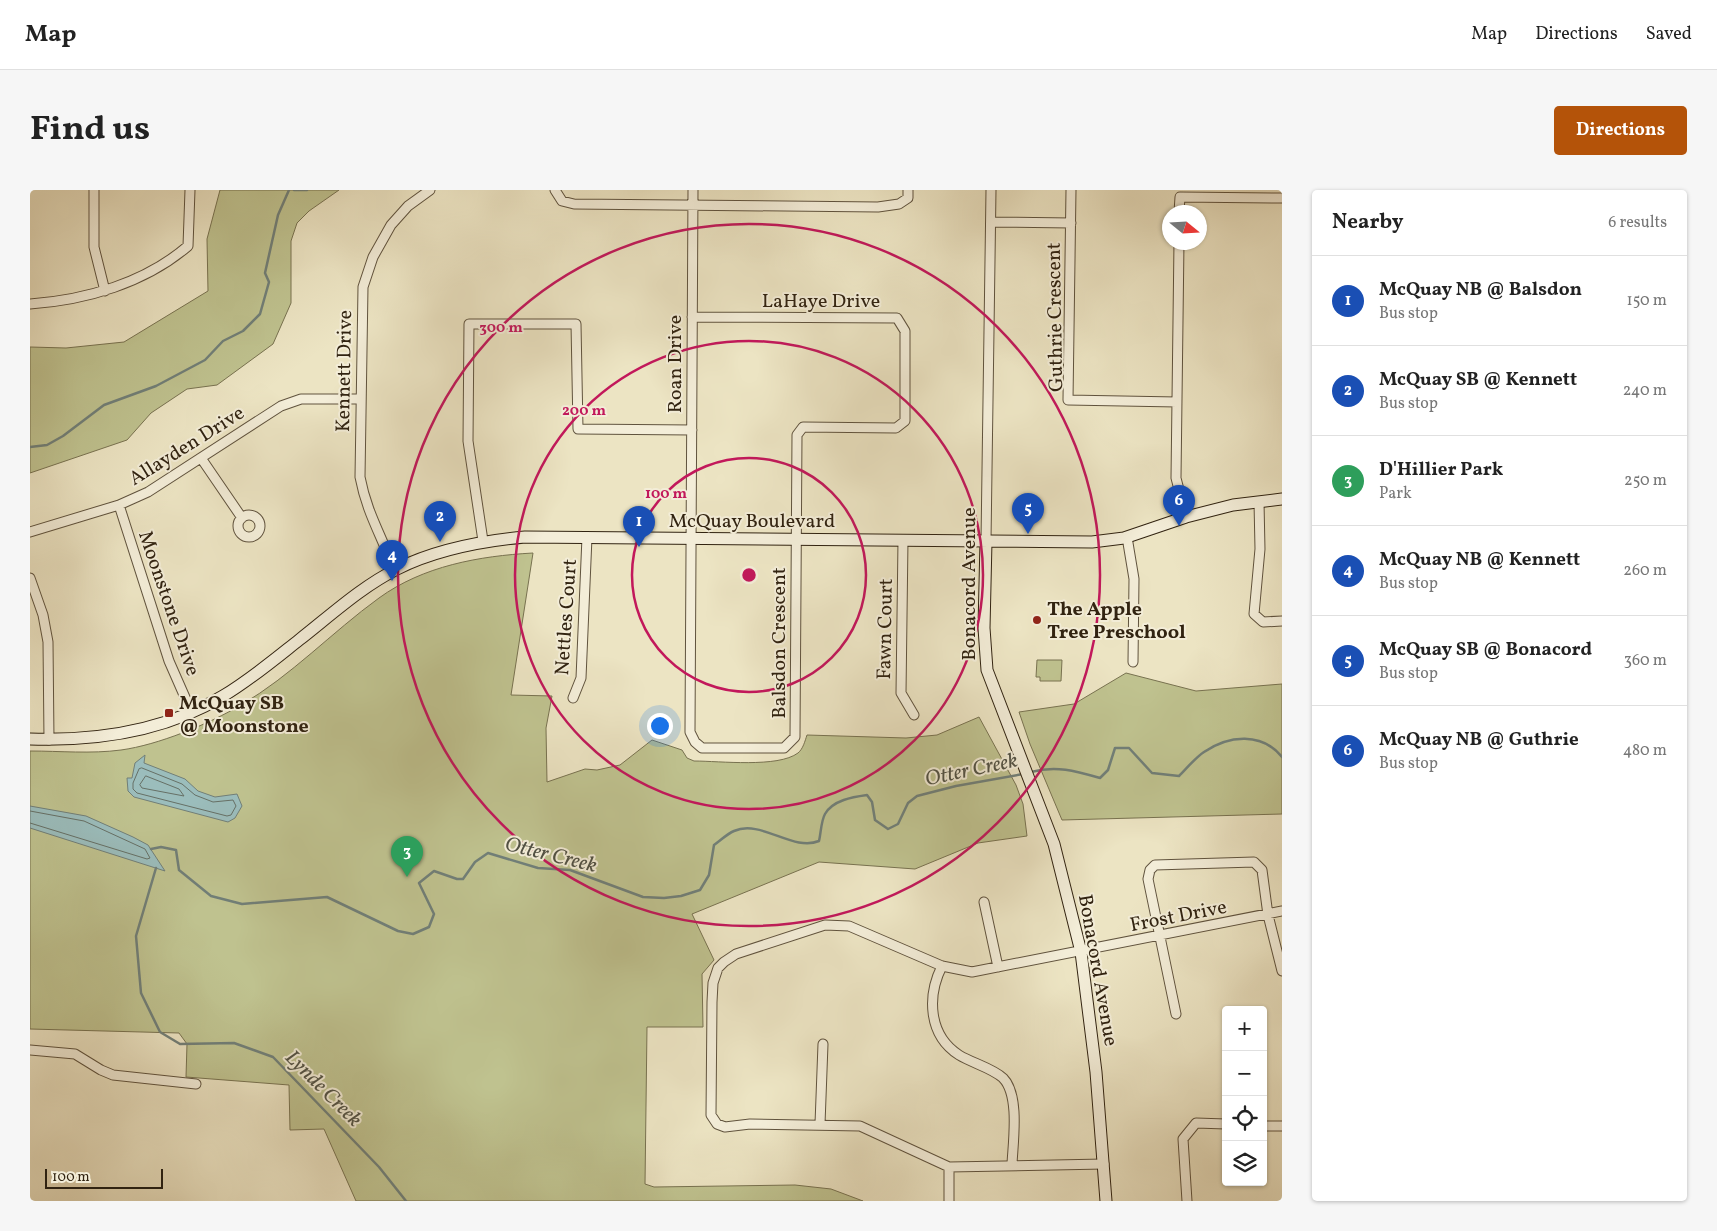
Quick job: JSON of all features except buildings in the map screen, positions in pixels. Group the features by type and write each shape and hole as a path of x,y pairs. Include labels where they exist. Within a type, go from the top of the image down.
{"street":[{"path":"94,190 94,247 105,291"},
{"path":"30,304 59,302 105,291 170,262 188,246 190,190"},
{"name":"Kennett Drive","path":"394,570 370,515 360,476 361,306 367,271 382,240 408,206 430,190"},
{"path":"555,190 562,201 574,204 878,207 899,204 908,198 908,190"},
{"name":"Roan Drive","path":"691,538 693,190"},
{"name":"Bonacord Avenue","path":"991,190 984,628 988,670 1054,844 1081,952 1096,1072 1106,1201"},
{"name":"Guthrie Crescent","path":"1071,190 1068,400 1177,402"},
{"path":"1180,205 1180,197 1282,198"},
{"path":"991,222 1071,223"},
{"path":"1179,250 1176,478 1186,517"},
{"name":"LaHaye Drive","path":"692,316 897,318 905,331 904,421 896,428 802,427 798,435 796,539"},
{"path":"483,541 468,441 469,324 576,324 578,429 692,430"},
{"name":"Allayden Drive","path":"30,532 119,505 148,492 281,406 301,399 360,399"},
{"path":"201,458 242,518"},
{"name":"McQuay Boulevard","path":"30,739 92,738 148,728 191,711 222,697 259,672 359,592 394,570 437,553 483,541 525,536 1092,542 1127,537 1186,517 1282,499"},
{"path":"1259,502 1260,549 1254,614 1262,622 1282,621"},
{"name":"Moonstone Drive","path":"119,505 169,661 191,711"},
{"path":"1127,537 1134,579 1133,662"},
{"name":"Nettles Court","path":"573,698 581,678 587,538"},
{"name":"Balsdon Crescent","path":"691,538 690,732 695,742 702,748 784,748 795,737 796,539"},
{"name":"Fawn Court","path":"903,540 901,694 914,715"},
{"path":"30,578 43,615 48,642 49,740"},
{"path":"1176,1014 1148,879 1150,870 1155,865 1254,862 1262,870 1268,915 1282,970"},
{"path":"984,902 998,967"},
{"name":"Frost Drive","path":"820,1124 725,1127 717,1124 712,1115 713,984 718,968 736,954 825,925 849,926 942,966 972,972 1282,911"},
{"path":"942,966 932,1000 933,1020 945,1042 957,1054 1003,1078 1011,1092 1014,1111 1012,1164"},
{"path":"823,1044 820,1124 860,1126 949,1167 1012,1164 1104,1164"},
{"path":"30,1050 75,1054 113,1075 196,1084"},
{"path":"1187,1201 1183,1139 1196,1123 1222,1124"},
{"path":"1267,1126 1282,1126"},
{"path":"949,1167 949,1201"}],"green space":[{"path":"220,190 339,190 309,211 297,223 291,241 291,303 273,344 217,385 187,389 151,413 127,440 30,473 30,347 66,348 124,342 208,291 207,239"},
{"path":"533,553 511,695 552,696 546,728 547,782 585,769 597,770 620,765 652,740 682,750 687,758 694,761 763,762 789,758 798,753 803,747 807,735 906,738 937,735 979,717 1016,785 1023,804 1027,836 978,843 915,869 819,862 692,914 714,960 702,974 703,1027 647,1027 645,1184 654,1187 795,1185 831,1189 863,1201 356,1201 324,1129 290,1130 289,1085 186,1077 187,1044 179,1033 30,1029 30,751 87,752 121,750 151,744 183,733 241,705 277,681 362,611 396,587 433,570 472,560"},
{"path":"1037,660 1062,660 1061,681 1040,681 1040,677 1036,677"},
{"path":"1126,673 1196,691 1282,684 1282,814 1062,820 1030,744 1019,712 1074,704"}],"water":[{"path":"145,755 144,763 185,779 198,791 215,797 237,794 242,806 235,818 228,822 134,797 128,791 127,778 132,778 135,763"},
{"path":"30,806 86,816 133,837 148,845 165,871 30,828"}],"waterway":[{"path":"30,447 47,445 63,436 104,405 156,386 205,360 223,341 243,331 260,314 269,282 265,273 278,215 289,190"},
{"path":"294,190 307,190"},
{"name":"Otter Creek","path":"1031,772 1057,769 1074,771 1100,778 1108,770 1115,748 1129,748 1152,773 1179,776 1197,757 1214,746 1224,742 1245,739 1265,743 1282,757"},
{"name":"Otter Creek","path":"151,849 161,847 176,850 179,870 211,896 242,904 327,897 398,931 413,934 429,927 434,914 419,883 434,871 457,879 463,879 475,862 488,853 538,868 570,870 643,897 664,898 681,896 700,890 709,875 714,845 734,831 744,828 755,829 788,840 809,843 819,841 825,814 833,805 844,800 867,795 872,802 875,820 888,829 898,824 908,803 917,796 956,786 1023,774"},
{"name":"Lynde Creek","path":"156,868 136,936 141,993 160,1032 180,1044 234,1043 273,1057 379,1167 406,1201"}],"place":[{"name":"McQuay NB @ Guthrie","path":"1179,526"},
{"name":"McQuay SB @ Bonacord","path":"1028,534"},
{"name":"McQuay SB @ Kennett","path":"440,542"},
{"name":"McQuay NB @ Balsdon","path":"639,547"},
{"name":"McQuay NB @ Kennett","path":"392,581"},
{"name":"The Apple Tree Preschool","path":"1037,620"},
{"name":"McQuay SB @ Moonstone","path":"169,713"},
{"name":"D'Hillier Park","path":"407,877"}]}
